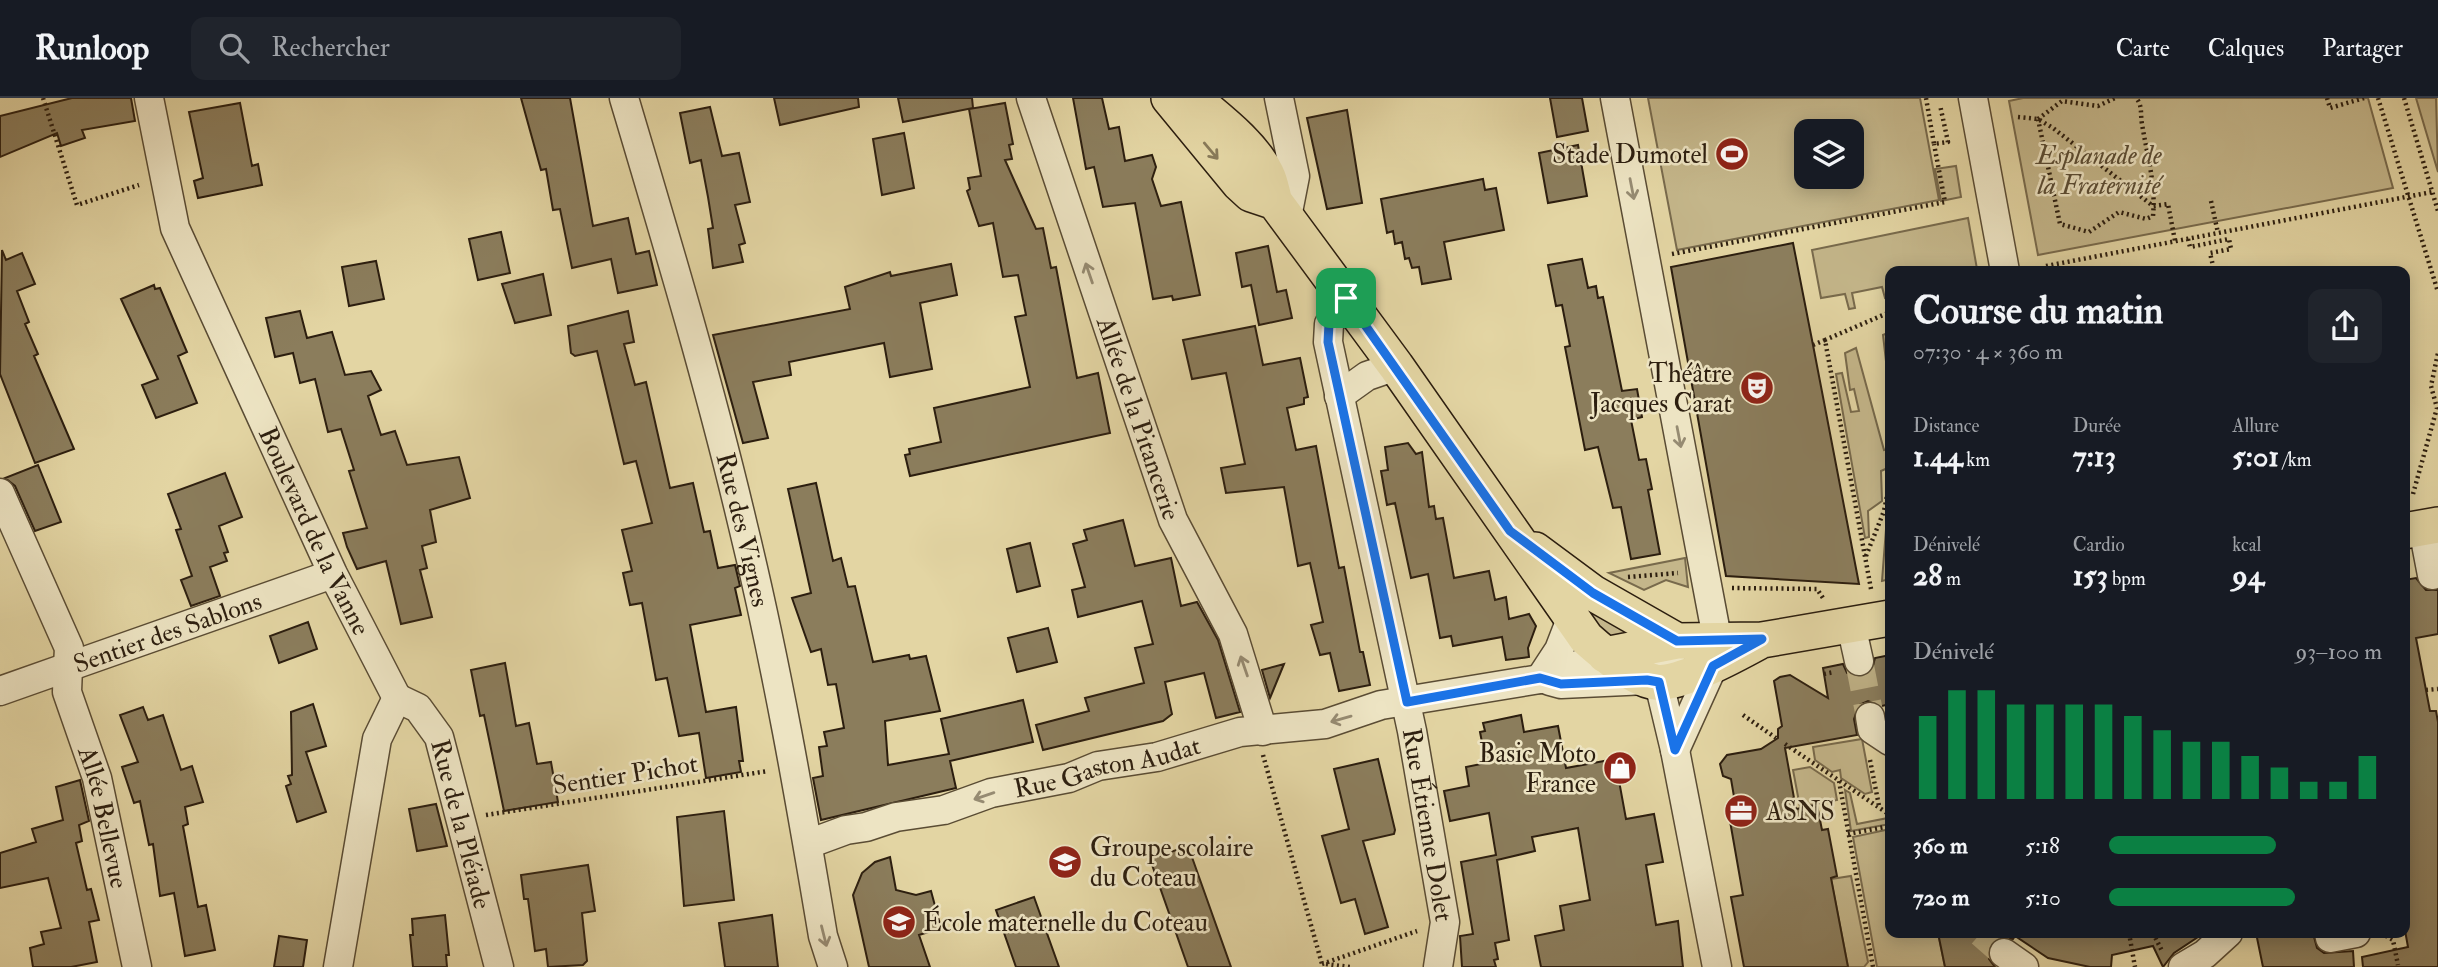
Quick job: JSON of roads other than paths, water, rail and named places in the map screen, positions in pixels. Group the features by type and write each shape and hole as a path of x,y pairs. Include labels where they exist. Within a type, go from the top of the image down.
{"main road":[{"path":"1169,98 1239,183 1251,194 1281,210"},
{"path":"1193,98 1240,140 1268,176 1281,210 1396,366 1571,619 1605,655 1653,681 1715,652 1762,639 1885,619"},
{"path":"1510,531 1593,593 1677,641 1715,652"},
{"path":"1605,655 1677,641"}],"street":[{"name":"Boulevard de la Vanne","path":"149,98 176,228 333,574 397,698"},
{"name":"Rue des Vignes","path":"624,98 752,523 823,936 833,967"},
{"name":"Allée de la Pitancerie","path":"1031,98 1172,520 1233,634 1263,741"},
{"path":"1615,98 1703,568 1715,652 1675,750"},
{"path":"1973,98 2004,266"},
{"path":"1281,210 1295,176 1282,108"},
{"path":"1240,140 1259,134 1282,108"},
{"name":"Rue Étienne Dolet","path":"1346,298 1329,324 1328,342 1407,702 1445,922 1438,967"},
{"path":"1339,396 1367,376 1396,366"},
{"name":"Sentier des Sablons","path":"0,493 69,648 68,667 324,577"},
{"path":"2410,562 2423,533"},
{"path":"2423,533 2432,575"},
{"path":"1540,678 1559,650 1571,619"},
{"path":"1851,625 1859,661"},
{"path":"1677,641 1653,681 1675,750 1717,967"},
{"path":"1540,678 1605,655"},
{"path":"0,691 68,667"},
{"name":"Allée Bellevue","path":"68,667 67,692 97,778 137,967"},
{"path":"1540,678 1561,684 1653,681"},
{"name":"Rue Gaston Audat","path":"808,844 846,830 866,827 896,817 937,812 991,793 1069,778 1098,766 1138,761 1240,732 1263,741 1381,705 1540,678"},
{"path":"338,967 377,740 397,698"},
{"name":"Rue de la Pléiade","path":"397,698 418,708 439,737 499,967"},
{"path":"1870,717 1879,747"},
{"path":"1423,967 1426,946 1445,922"},
{"path":"2183,967 2205,954 2223,938"}],"tunnel":[{"path":"1859,661 1870,717"},
{"path":"1987,938 2004,953"}],"place":[{"name":"Stade Dumotel","path":"1732,154"},
{"name":"Théâtre Jacques Carat","path":"1757,388"},
{"name":"Basic Moto France","path":"1620,768"},
{"name":"ASNS","path":"1741,811"},
{"name":"Groupe scolaire du Coteau","path":"1065,862"},
{"name":"École maternelle du Coteau","path":"899,922"}],"park label":[{"name":"Esplanade de la Fraternité","path":"2099,170"}]}
